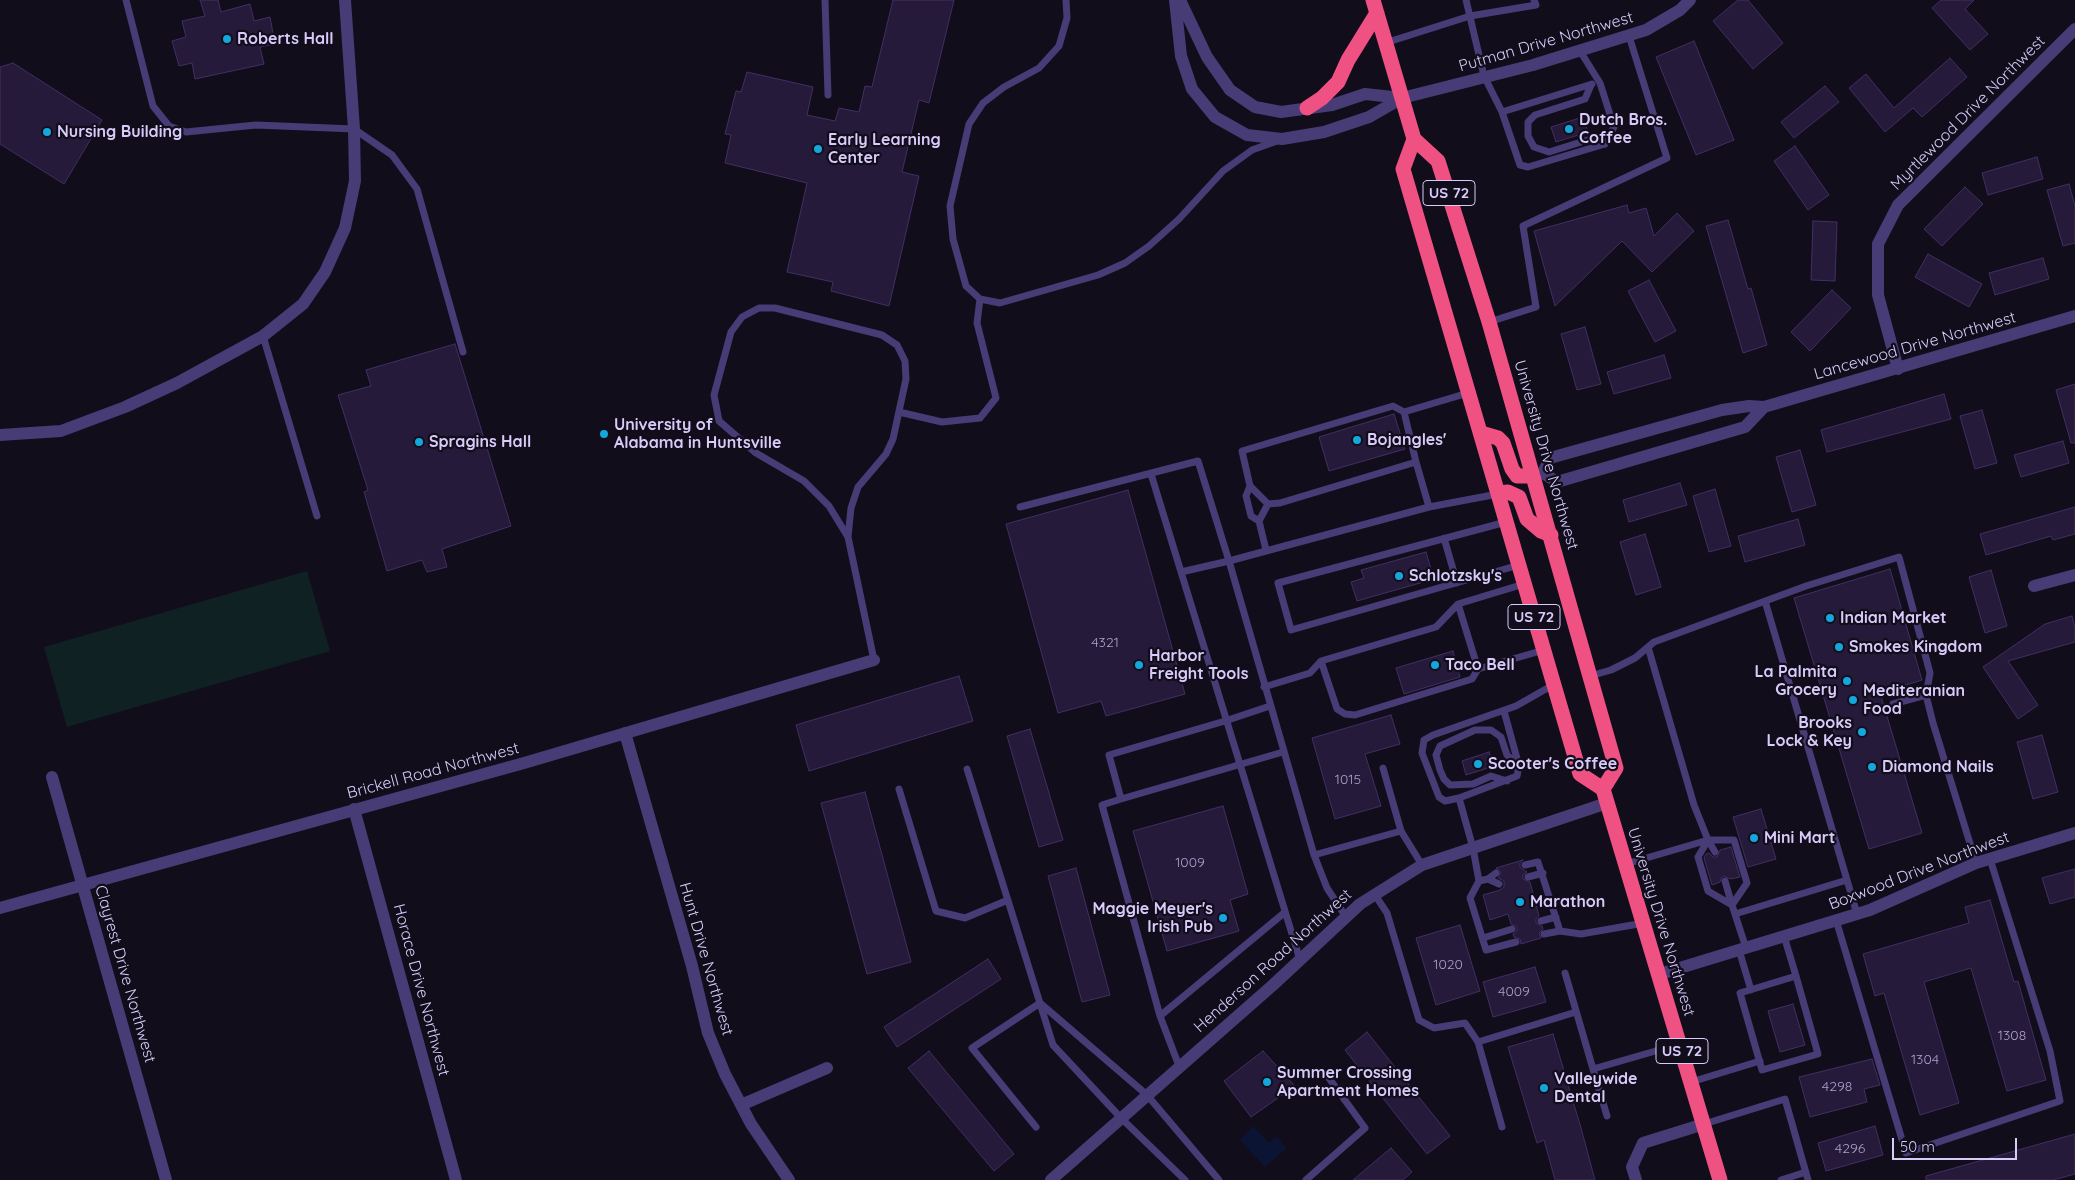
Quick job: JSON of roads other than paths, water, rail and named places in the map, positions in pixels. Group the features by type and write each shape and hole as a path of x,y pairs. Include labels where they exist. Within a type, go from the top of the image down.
{"highway":[{"path":"1307,108 1322,98 1338,82 1375,7"},
{"path":"1375,7 1414,139"},
{"name":"University Drive Northwest","path":"1414,139 1438,161 1538,474 1550,535 1616,768 1605,796 1660,974 1720,1180"},
{"name":"US 72","path":"1414,139 1403,169 1468,393 1499,493 1580,774 1605,796"},
{"path":"1481,432 1498,438 1503,443 1512,469 1517,476 1538,474"},
{"path":"1499,493 1508,492 1519,497 1526,519 1541,531 1550,535"}],"street":[{"path":"0,435 61,431 125,407 177,383 263,336 303,304 326,272 345,228 355,181 354,130 346,0"},
{"path":"1175,0 1181,56 1192,89 1215,117 1247,135 1282,140 1324,132 1369,117 1402,98"},
{"path":"1180,0 1206,57 1230,90 1255,107 1281,112 1332,105 1365,94 1402,98"},
{"name":"Putman Drive Northwest","path":"1402,98 1532,65 1629,36 1646,30 1680,10 1690,0"},
{"name":"Myrtlewood Drive Northwest","path":"1898,368 1878,295 1878,244 1898,205 2075,29"},
{"name":"Lancewood Drive Northwest","path":"1764,407 1744,427 1557,482 1538,474 1550,458 1722,410 1749,406 1764,407 2075,316"},
{"path":"2034,586 2075,575"},
{"name":"Brickell Road Northwest","path":"0,908 354,810 874,660"},
{"name":"Hunt Drive Northwest","path":"625,733 692,966 708,1033 741,1106 789,1180"},
{"name":"Clayrest Drive Northwest","path":"52,777 166,1180"},
{"name":"Henderson Road Northwest","path":"1051,1180 1300,960 1360,904 1422,865 1473,848 1605,796"},
{"name":"Horace Drive Northwest","path":"354,810 456,1180"},
{"name":"Boxwood Drive Northwest","path":"1660,974 1870,910 1976,863 2075,833"},
{"path":"741,1106 828,1068"},
{"path":"1636,1180 1632,1167 1643,1143 1704,1124"}],"lane":[{"path":"126,0 153,106 169,126 186,132 256,125 354,130 392,154 417,189 463,352"},
{"path":"825,0 828,95"},
{"path":"1066,0 1067,18 1059,46 1039,68 1004,87 983,103 969,124 950,206 953,239 966,286 980,299 1000,303 1098,275 1124,263 1149,246 1179,219 1223,171 1252,150 1282,140"},
{"path":"1466,0 1484,76 1502,112 1520,165 1528,167 1605,144 1614,127 1600,83 1580,51"},
{"path":"1385,43 1470,16 1536,5 1534,0"},
{"path":"1489,322 1536,308 1523,226 1667,158 1629,36"},
{"path":"1502,112 1600,83"},
{"path":"1591,85 1585,99 1535,115 1528,122 1528,136 1534,147 1549,152 1594,138 1605,144"},
{"path":"899,412 942,422 980,418 996,398 977,323 980,299"},
{"path":"848,537 829,506 804,481 756,453 719,421 714,395 731,332 742,317 759,308 775,308 882,335 897,345 905,362 906,379 893,439 886,454 858,486 851,508 848,537 874,660"},
{"path":"263,336 317,516"},
{"path":"1416,462 1280,503 1268,504 1250,486 1242,451 1393,406 1404,412 1468,393"},
{"path":"1404,412 1429,507"},
{"path":"1020,507 1198,461 1314,855 1327,888 1346,917"},
{"path":"1151,474 1225,721 1300,960"},
{"path":"1250,486 1246,496 1251,516 1258,521 1266,550"},
{"path":"1181,572 1229,561 1429,507 1499,493"},
{"path":"1258,521 1268,504"},
{"path":"1506,522 1278,583 1290,630 1519,565"},
{"path":"1444,538 1457,583"},
{"path":"1590,676 1611,670 1635,658 1654,642 1765,601 1899,557 1930,673 1926,695 1933,723 1976,863"},
{"path":"1264,687 1310,673 1321,661 1436,627 1458,604 1524,584"},
{"path":"1765,601 1857,914"},
{"path":"1458,604 1478,669"},
{"path":"1648,647 1694,805 1715,852"},
{"path":"1321,661 1337,709 1345,714 1355,715 1472,680 1478,669 1544,650"},
{"path":"1504,711 1519,766 1518,776 1459,798 1445,801 1439,797 1422,753 1424,740 1433,735 1504,711 1554,684"},
{"path":"1893,704 1926,695"},
{"path":"1121,799 1109,755 1270,706"},
{"path":"1508,781 1491,776 1473,784 1450,785 1444,779 1436,755 1440,746 1476,730 1491,730 1501,737 1507,755 1519,766"},
{"path":"1179,1066 1160,1016 1102,805 1284,752"},
{"path":"1383,768 1401,831 1422,865"},
{"path":"967,769 1053,1045 1120,1118 1185,1180"},
{"path":"899,789 936,911 966,918 1008,900"},
{"path":"1459,798 1473,848 1479,881 1470,898 1486,950 1516,942"},
{"path":"1314,855 1401,831"},
{"path":"1708,840 1698,857 1708,892 1732,905"},
{"path":"1626,864 1708,840 1734,840 1747,883 1732,905"},
{"path":"1836,920 1906,1153 2060,1101 2050,1051 1990,860"},
{"path":"1525,865 1538,862 1560,931"},
{"path":"1479,881 1488,879 1496,873"},
{"path":"1528,877 1543,874"},
{"path":"1488,879 1499,884"},
{"path":"1735,914 1847,880"},
{"path":"1725,881 1735,914 1751,990"},
{"path":"1375,895 1387,913 1419,1020 1434,1028 1465,1023 1478,1042 1502,1127"},
{"path":"1160,1016 1284,913"},
{"path":"1541,921 1556,916"},
{"path":"1544,934 1560,931 1581,934 1644,923"},
{"path":"1483,938 1512,929"},
{"path":"1784,936 1796,976 1818,1054 1762,1070 1740,993 1796,976"},
{"path":"1565,973 1607,1116"},
{"path":"1040,1003 1147,1095 1219,1180"},
{"path":"1036,1127 972,1048 1040,1003"},
{"path":"1478,1042 1576,1012"},
{"path":"1593,1069 1680,1044"},
{"path":"1691,1082 1760,1060"},
{"path":"1306,1180 1365,1128 1326,1074"},
{"path":"1704,1124 1785,1099 1808,1180"},
{"path":"1781,1180 1806,1172"}],"water":[{"path":"1253,1126 1268,1142 1277,1137 1286,1147 1265,1167 1240,1140"}],"place":[{"name":"Roberts Hall","path":"227,39"},
{"name":"Dutch Bros. Coffee","path":"1569,129"},
{"name":"Nursing Building","path":"47,132"},
{"name":"Early Learning Center","path":"818,149"},
{"name":"University of Alabama in Huntsville","path":"604,434"},
{"name":"Bojangles'","path":"1357,440"},
{"name":"Spragins Hall","path":"419,442"},
{"name":"Schlotzsky's","path":"1399,576"},
{"name":"Indian Market","path":"1830,618"},
{"name":"Smokes Kingdom","path":"1839,647"},
{"name":"Harbor Freight Tools","path":"1139,665"},
{"name":"Taco Bell","path":"1435,665"},
{"name":"La Palmita Grocery","path":"1847,681"},
{"name":"Mediteranian Food","path":"1853,700"},
{"name":"Brooks Lock & Key","path":"1862,732"},
{"name":"Scooter's Coffee","path":"1478,764"},
{"name":"Diamond Nails","path":"1872,767"},
{"name":"Mini Mart","path":"1754,838"},
{"name":"Marathon","path":"1520,902"},
{"name":"Maggie Meyer's Irish Pub","path":"1223,918"},
{"name":"Summer Crossing Apartment Homes","path":"1267,1082"},
{"name":"Valleywide Dental","path":"1544,1088"}]}
